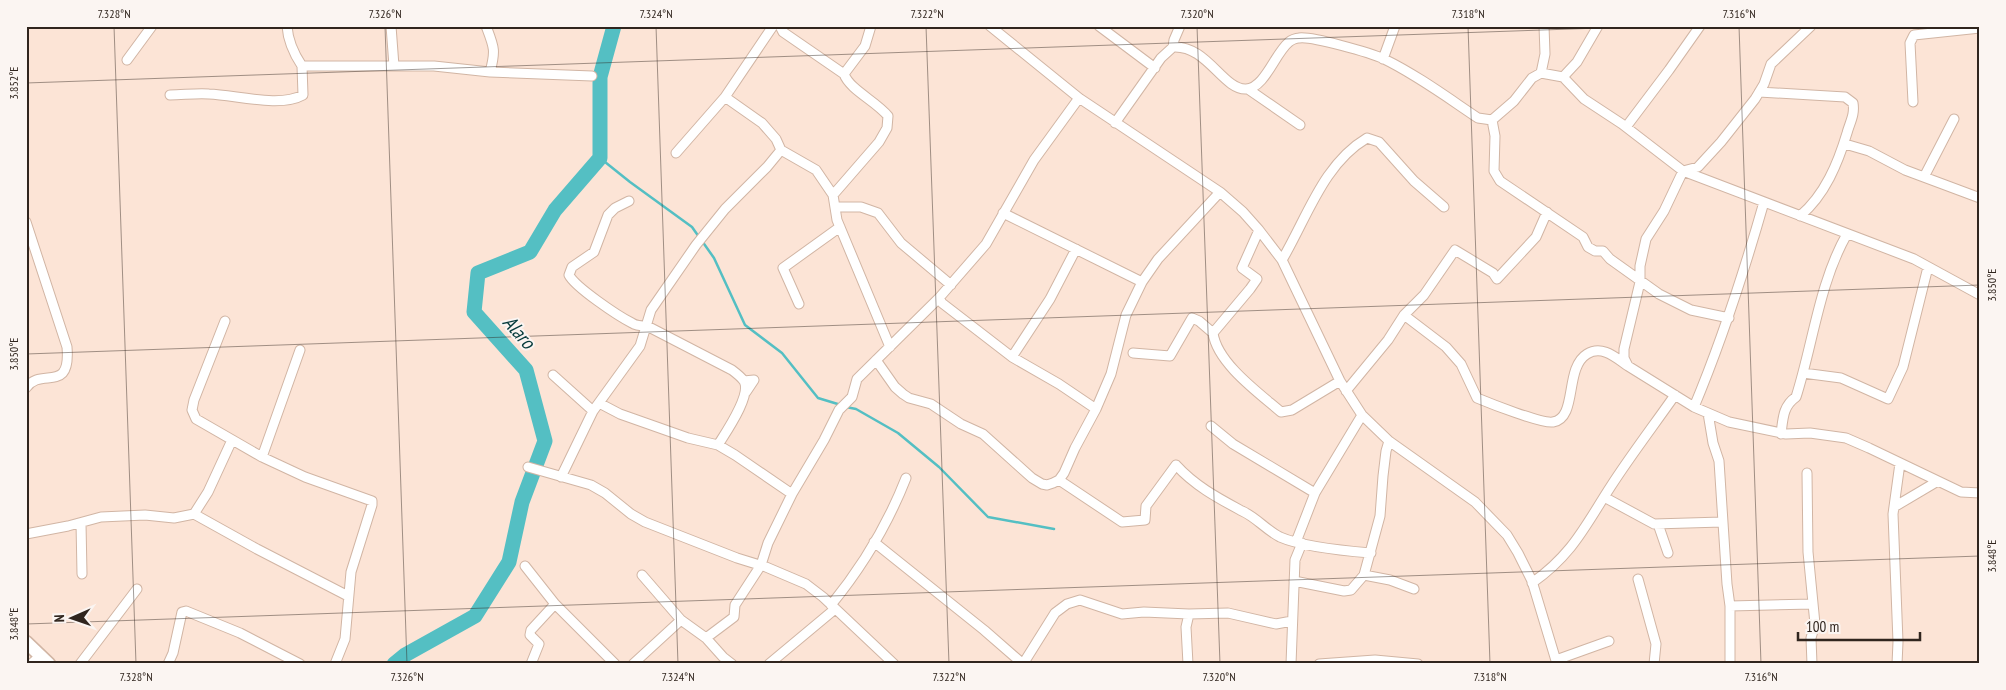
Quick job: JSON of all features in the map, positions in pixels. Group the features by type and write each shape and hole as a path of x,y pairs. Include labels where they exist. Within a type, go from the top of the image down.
{"street":[{"path":"127,60 152,26"},
{"path":"170,95 208,94 268,100 296,99 303,95 302,66 287,36 287,26"},
{"path":"392,26 394,66"},
{"path":"486,26 493,43 494,57 490,72"},
{"path":"676,153 725,97 773,26"},
{"path":"780,26 783,32 844,74 847,81 880,107 888,116 887,128 879,142 833,195"},
{"path":"844,74 865,46 872,26"},
{"path":"990,26 1079,98 1220,192 1243,212 1282,260 1340,380 1362,415 1389,441 1475,502 1507,535 1532,583 1556,662 1609,641"},
{"path":"1099,26 1155,68"},
{"path":"1114,123 1161,58 1173,47 1180,26"},
{"path":"1383,59 1395,26"},
{"path":"1542,73 1545,54 1544,26"},
{"path":"1563,77 1577,62 1598,26"},
{"path":"1626,127 1700,26"},
{"path":"1628,366 1624,358 1624,349 1640,282 1640,266 1646,239 1664,212 1683,172 1698,168 1721,142 1759,92 1771,64 1811,26"},
{"path":"1912,102 1910,43 1914,35 1980,28"},
{"path":"1248,89 1260,82 1288,42 1298,37 1314,39 1383,59 1478,118 1492,120 1514,101 1532,78 1542,73 1563,77 1584,99 1626,127 1683,172 1914,259 1980,295"},
{"path":"1173,47 1182,47 1193,52 1213,66 1234,87 1248,89 1300,125"},
{"path":"302,66 434,66 490,72 592,76"},
{"path":"1759,92 1845,97 1853,103 1854,111 1845,144 1828,181 1811,207 1800,216"},
{"path":"725,97 762,123 776,139 781,150 816,170 833,195 840,227 890,347"},
{"path":"706,638 734,617 735,605 761,565 768,543 792,494 824,440 839,410 852,397 857,379 952,285 986,244 1034,160 1079,98"},
{"path":"1924,177 1954,119"},
{"path":"1492,120 1495,136 1494,171 1500,181 1583,237 1588,247 1596,251 1603,250 1610,260 1659,294 1691,310 1729,318"},
{"path":"1282,260 1303,224 1323,182 1351,151 1367,138 1379,142 1414,181 1444,207"},
{"path":"1845,144 1869,151 1905,170 1980,198"},
{"path":"562,478 593,411 640,346 652,310 696,245 725,209 781,150"},
{"path":"876,360 903,394 909,398 931,404 961,424 984,434 1019,468 1042,484 1047,485 1059,480 1096,409 1111,374 1126,315 1142,282 1158,259 1220,192"},
{"path":"629,201 614,208 608,215 594,252 572,267 569,275 580,287 633,324 647,326 732,370 744,381 746,392 718,445"},
{"path":"1694,407 1729,318 1764,202"},
{"path":"836,207 861,207 878,213 901,243 952,285"},
{"path":"1003,212 1142,282"},
{"path":"1346,391 1388,340 1404,315 1424,295 1455,250 1493,273 1497,279 1536,238 1547,212"},
{"path":"26,222 67,347 68,365 63,373 55,377 37,380 26,388"},
{"path":"799,304 783,268 840,227"},
{"path":"1213,333 1250,290 1257,279 1242,268 1259,230"},
{"path":"1781,434 1783,414 1788,403 1796,397 1838,250 1847,234"},
{"path":"1012,357 1050,299 1076,249"},
{"path":"1803,373 1841,378 1888,399 1902,367 1928,267"},
{"path":"939,298 942,303 1012,357 1059,384 1096,409"},
{"path":"1404,315 1446,346 1461,364 1477,398 1536,419 1553,422 1560,419 1565,413 1569,402 1578,360 1593,352 1605,351 1694,407 1729,422 1781,434 1810,434 1846,438 1960,492 1980,493"},
{"path":"1133,353 1170,356 1192,318 1199,321 1213,333 1216,347 1220,354 1253,388 1281,412 1292,410 1340,380"},
{"path":"225,320 194,400 192,410 196,419 262,457 305,477 372,501 351,572 345,639 335,664"},
{"path":"1613,355 1624,349"},
{"path":"262,457 300,350"},
{"path":"553,375 593,411"},
{"path":"1532,583 1564,556 1586,528 1604,497 1675,395"},
{"path":"599,403 620,414 688,438 718,445 792,494"},
{"path":"1708,413 1713,443 1719,461 1726,584 1730,606 1730,664"},
{"path":"1291,664 1295,560 1299,542 1315,493 1362,415"},
{"path":"1211,426 1233,444 1315,493"},
{"path":"194,514 208,492 232,440"},
{"path":"1294,581 1344,591 1351,590 1364,574 1380,516 1386,451 1389,441"},
{"path":"1897,664 1894,507 1900,463"},
{"path":"1059,480 1122,522 1145,520 1146,506 1176,466 1200,487 1254,517 1279,536 1299,542 1371,552"},
{"path":"528,467 591,485 645,522 737,558 761,565 806,584 894,664"},
{"path":"1806,472 1808,552 1815,624 1811,638 1812,664"},
{"path":"769,664 833,607 854,577 874,542 898,499 906,478"},
{"path":"1894,507 1938,481"},
{"path":"1604,497 1654,524 1722,522"},
{"path":"26,534 101,517 145,515 174,518 194,514 257,550 348,596"},
{"path":"81,523 82,574"},
{"path":"1658,524 1668,552"},
{"path":"874,542 984,630 1023,664 1055,613 1067,604 1080,600 1122,614 1144,612 1228,613 1276,624 1292,621"},
{"path":"525,566 555,604 615,664"},
{"path":"1364,574 1390,580 1414,589"},
{"path":"642,575 681,620 706,638 732,664"},
{"path":"1638,579 1656,644 1654,664"},
{"path":"80,664 137,590"},
{"path":"530,664 539,644 530,635 531,630 555,604"},
{"path":"1730,606 1813,604"},
{"path":"168,664 182,612 186,611 240,633 300,664"},
{"path":"1188,664 1186,626 1189,614"},
{"path":"633,664 681,620"},
{"path":"26,642 40,661"},
{"path":"1319,664 1375,660 1418,664"}],"waterway":[{"name":"Alaro","path":"394,664 405,655 475,616 509,562 522,502 545,441 526,370 474,312 478,273 530,252 555,210 600,158 600,77 614,26"},
{"path":"600,158 692,227 699,237"},
{"path":"702,241 714,258 745,325 782,353 818,398 841,405"},
{"path":"846,407 856,409 898,433 939,467 988,517 1054,529"}]}
